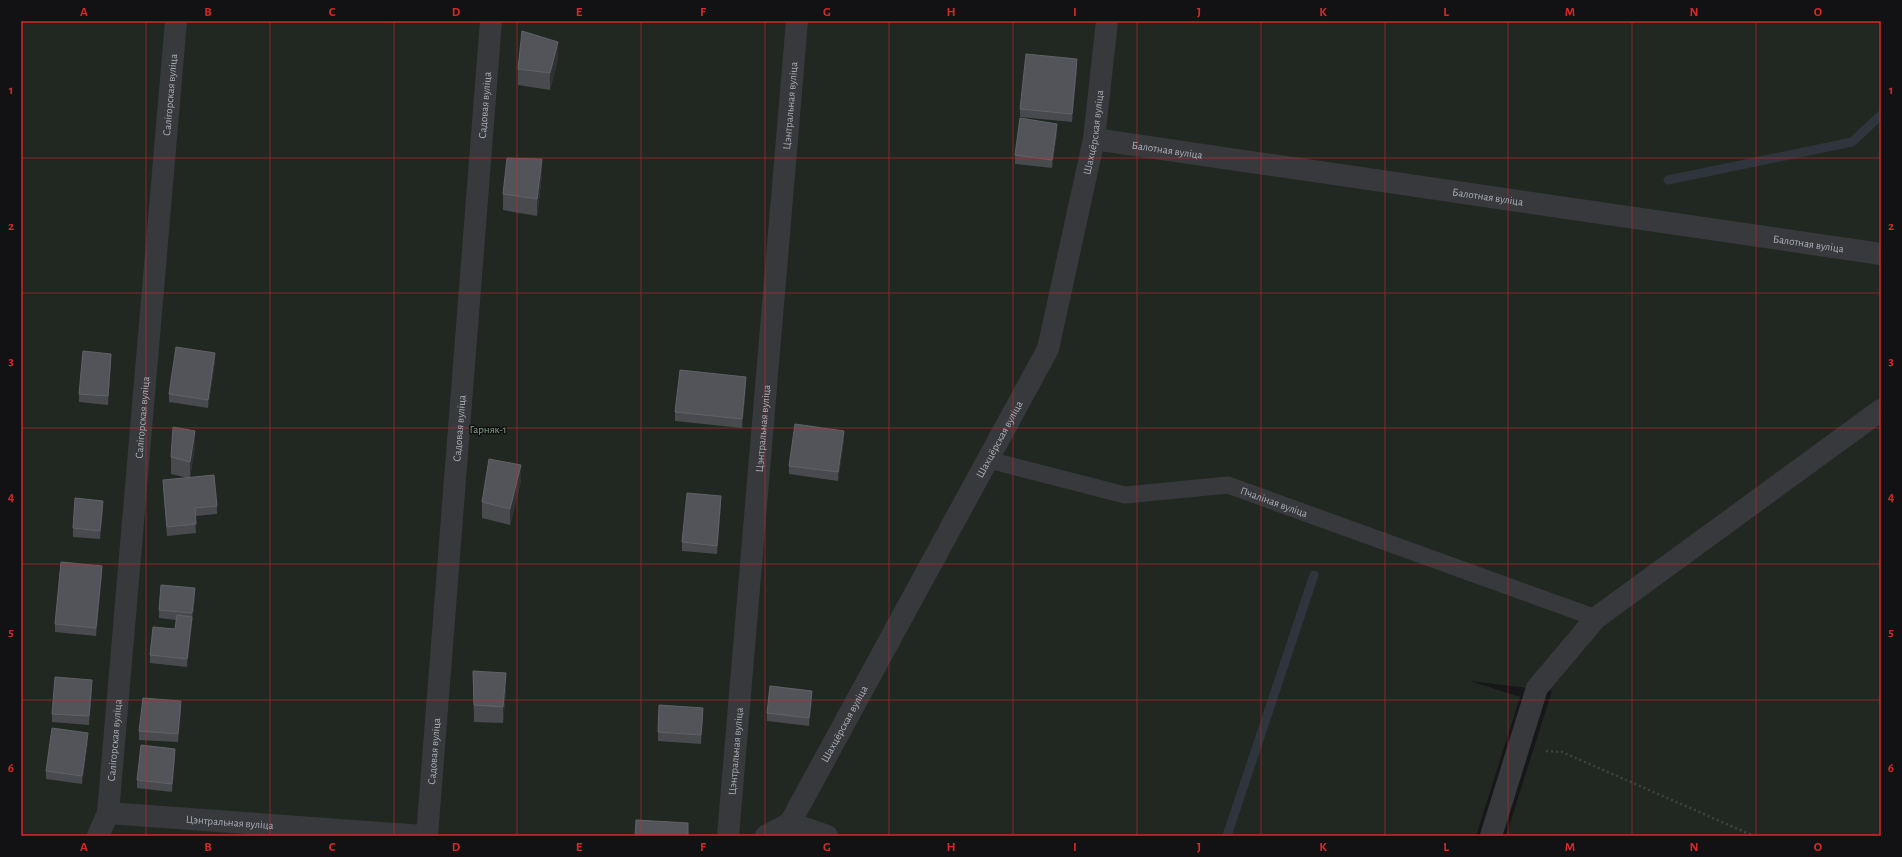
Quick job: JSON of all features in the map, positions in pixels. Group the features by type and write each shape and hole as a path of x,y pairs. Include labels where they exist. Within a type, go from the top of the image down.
{"street":[{"name":"Салігорская вуліца","path":"98,836 108,813 176,21"},
{"name":"Садовая вуліца","path":"427,836 491,21"},
{"name":"Цэнтральная вуліца","path":"728,836 797,21"},
{"name":"Шахцёрская вуліца","path":"790,823 989,460 1048,349 1094,139 1106,21"},
{"name":"Балотная вуліца","path":"1094,139 1881,254"},
{"path":"1491,836 1537,688 1596,618 1881,410"},
{"name":"Цэнтральная вуліца","path":"108,813 423,836"},
{"path":"766,836 790,823 827,836"}],"lane":[{"name":"Пчаліная вуліца","path":"989,460 1125,495 1228,485 1596,618"}],"path":[{"path":"1518,748 1562,752 1754,836"}],"green space":[{"name":"Гарняк-1","path":"21,21 1881,21 1881,836 1506,836 1552,691 1470,681 1520,697 1476,836 21,836"}],"building":[{"path":"522,31 558,42 550,73 518,69"},
{"path":"1026,54 1077,59 1072,114 1020,109"},
{"path":"1020,118 1057,124 1052,160 1015,155"},
{"path":"507,158 542,159 537,199 503,194"},
{"path":"176,347 215,353 208,400 169,394"},
{"path":"83,351 111,354 108,396 79,394"},
{"path":"680,370 746,377 742,419 675,412"},
{"path":"795,424 844,431 838,472 789,466"},
{"path":"173,427 195,431 190,462 171,457"},
{"path":"489,459 521,465 510,509 482,502"},
{"path":"214,475 217,506 195,508 196,524 167,527 163,480"},
{"path":"687,493 721,496 717,546 682,542"},
{"path":"75,498 103,501 100,531 73,528"},
{"path":"61,562 102,566 96,628 55,624"},
{"path":"161,585 195,588 192,613 159,610"},
{"path":"177,615 192,617 187,659 150,655 153,627 175,629"},
{"path":"473,671 506,673 503,707 474,705"},
{"path":"55,677 92,680 89,716 52,714"},
{"path":"770,686 812,691 809,718 767,713"},
{"path":"143,698 181,701 178,734 139,731"},
{"path":"659,705 703,708 701,735 658,732"},
{"path":"52,728 88,733 82,776 46,771"},
{"path":"141,745 175,749 172,784 137,780"},
{"path":"636,820 688,823 688,836 635,836"}],"waterway":[{"path":"1668,180 1852,142 1881,115"},
{"path":"1227,836 1314,575"}]}
